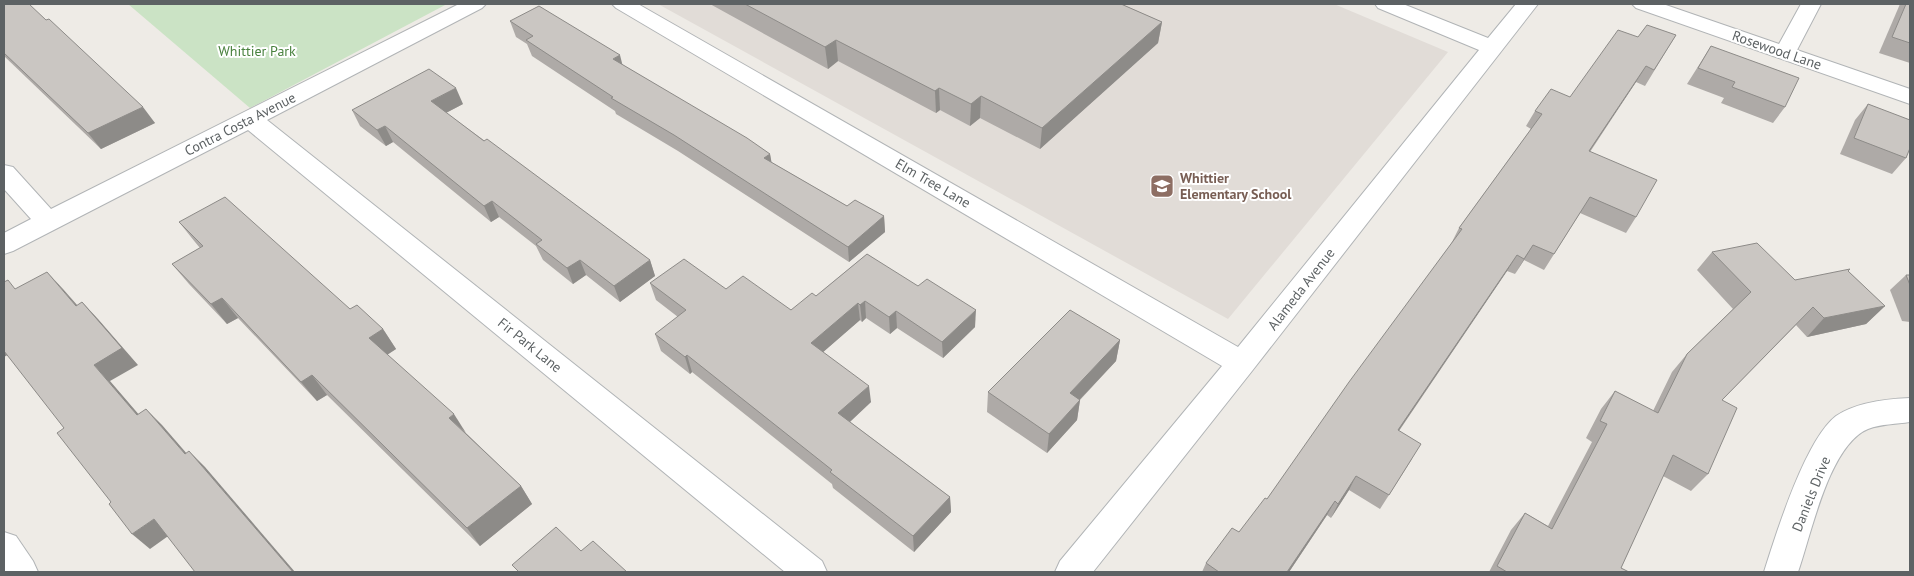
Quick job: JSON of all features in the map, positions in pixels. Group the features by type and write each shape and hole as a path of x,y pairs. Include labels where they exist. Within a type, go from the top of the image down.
{"street":[{"name":"Contra Costa Avenue","path":"4,244 475,4"},
{"name":"Elm Tree Lane","path":"623,4 1242,363"},
{"path":"1385,4 1491,47"},
{"name":"Alameda Avenue","path":"1072,572 1242,363 1527,4"},
{"name":"Rosewood Lane","path":"1643,4 1910,97"},
{"path":"1785,52 1811,4"},
{"name":"Fir Park Lane","path":"250,119 810,572"},
{"path":"4,174 48,222"},
{"name":"Daniels Drive","path":"1781,572 1814,482 1829,449 1842,430 1862,418 1884,412 1910,410"},
{"path":"4,547 21,572"}],"shaded area":[{"name":"Whittier Elementary School","path":"658,4 1334,4 1448,52 1228,319"}],"green space":[{"name":"Whittier Park","path":"128,4 447,4 250,108"}],"building":[{"path":"4,4 29,4 46,20 49,19 143,107 88,133 4,53"},
{"path":"745,4 1121,4 1162,22 1042,128 981,96 971,104 939,88 935,91 836,40 825,47"},
{"path":"1906,4 1910,4 1910,43 1892,37"},
{"path":"539,6 620,55 613,59 747,138 770,154 764,158 847,206 855,200 884,216 848,247 674,135 611,98 613,97 526,40 533,36 510,21"},
{"path":"1647,25 1676,35 1654,70 1646,66 1589,151 1657,180 1636,217 1590,197 1554,254 1533,245 1524,259 1517,255 1398,430 1421,444 1389,495 1356,476 1338,504 1335,501 1287,572 1219,572 1206,563 1232,528 1239,532 1265,498 1267,499 1349,382 1462,229 1459,228 1542,114 1535,111 1551,89 1570,97 1618,30 1638,37"},
{"path":"1711,46 1799,78 1785,107 1732,87 1735,82 1698,68"},
{"path":"429,69 456,88 431,101 484,141 487,139 650,260 614,286 580,260 567,268 536,244 542,240 492,201 484,206 385,126 377,130 352,110"},
{"path":"1868,104 1910,120 1910,148 1906,158 1854,138"},
{"path":"225,197 350,309 357,305 383,329 369,338 454,414 449,418 521,486 467,528 312,375 301,382 222,298 211,304 172,264 203,246 179,222"},
{"path":"1757,243 1795,280 1850,269 1848,271 1885,306 1824,318 1813,307 1722,400 1737,408 1708,474 1673,455 1621,568 1629,572 1507,572 1497,566 1525,513 1552,529 1607,424 1600,421 1615,391 1658,413 1687,354 1751,292 1712,252"},
{"path":"867,254 918,286 927,279 976,310 942,342 896,311 889,317 865,301 860,305 858,303 811,343 869,386 838,413 950,497 913,536 830,472 832,470 687,355 685,357 655,334 686,310 650,283 684,259 726,289 743,276 791,310 812,293 816,296"},
{"path":"47,272 76,306 82,302 122,348 94,365 137,415 146,409 185,454 189,451 293,572 195,572 154,519 132,534 109,504 111,502 57,433 64,428 4,351 4,282 8,280 15,289"},
{"path":"1906,275 1910,275 1910,285"},
{"path":"1070,310 1120,340 1070,393 1080,400 1049,434 988,392"},
{"path":"556,527 581,551 593,541 627,572 519,572 512,565"}],"place":[{"name":"Whittier Elementary School","path":"1162,186"}]}
